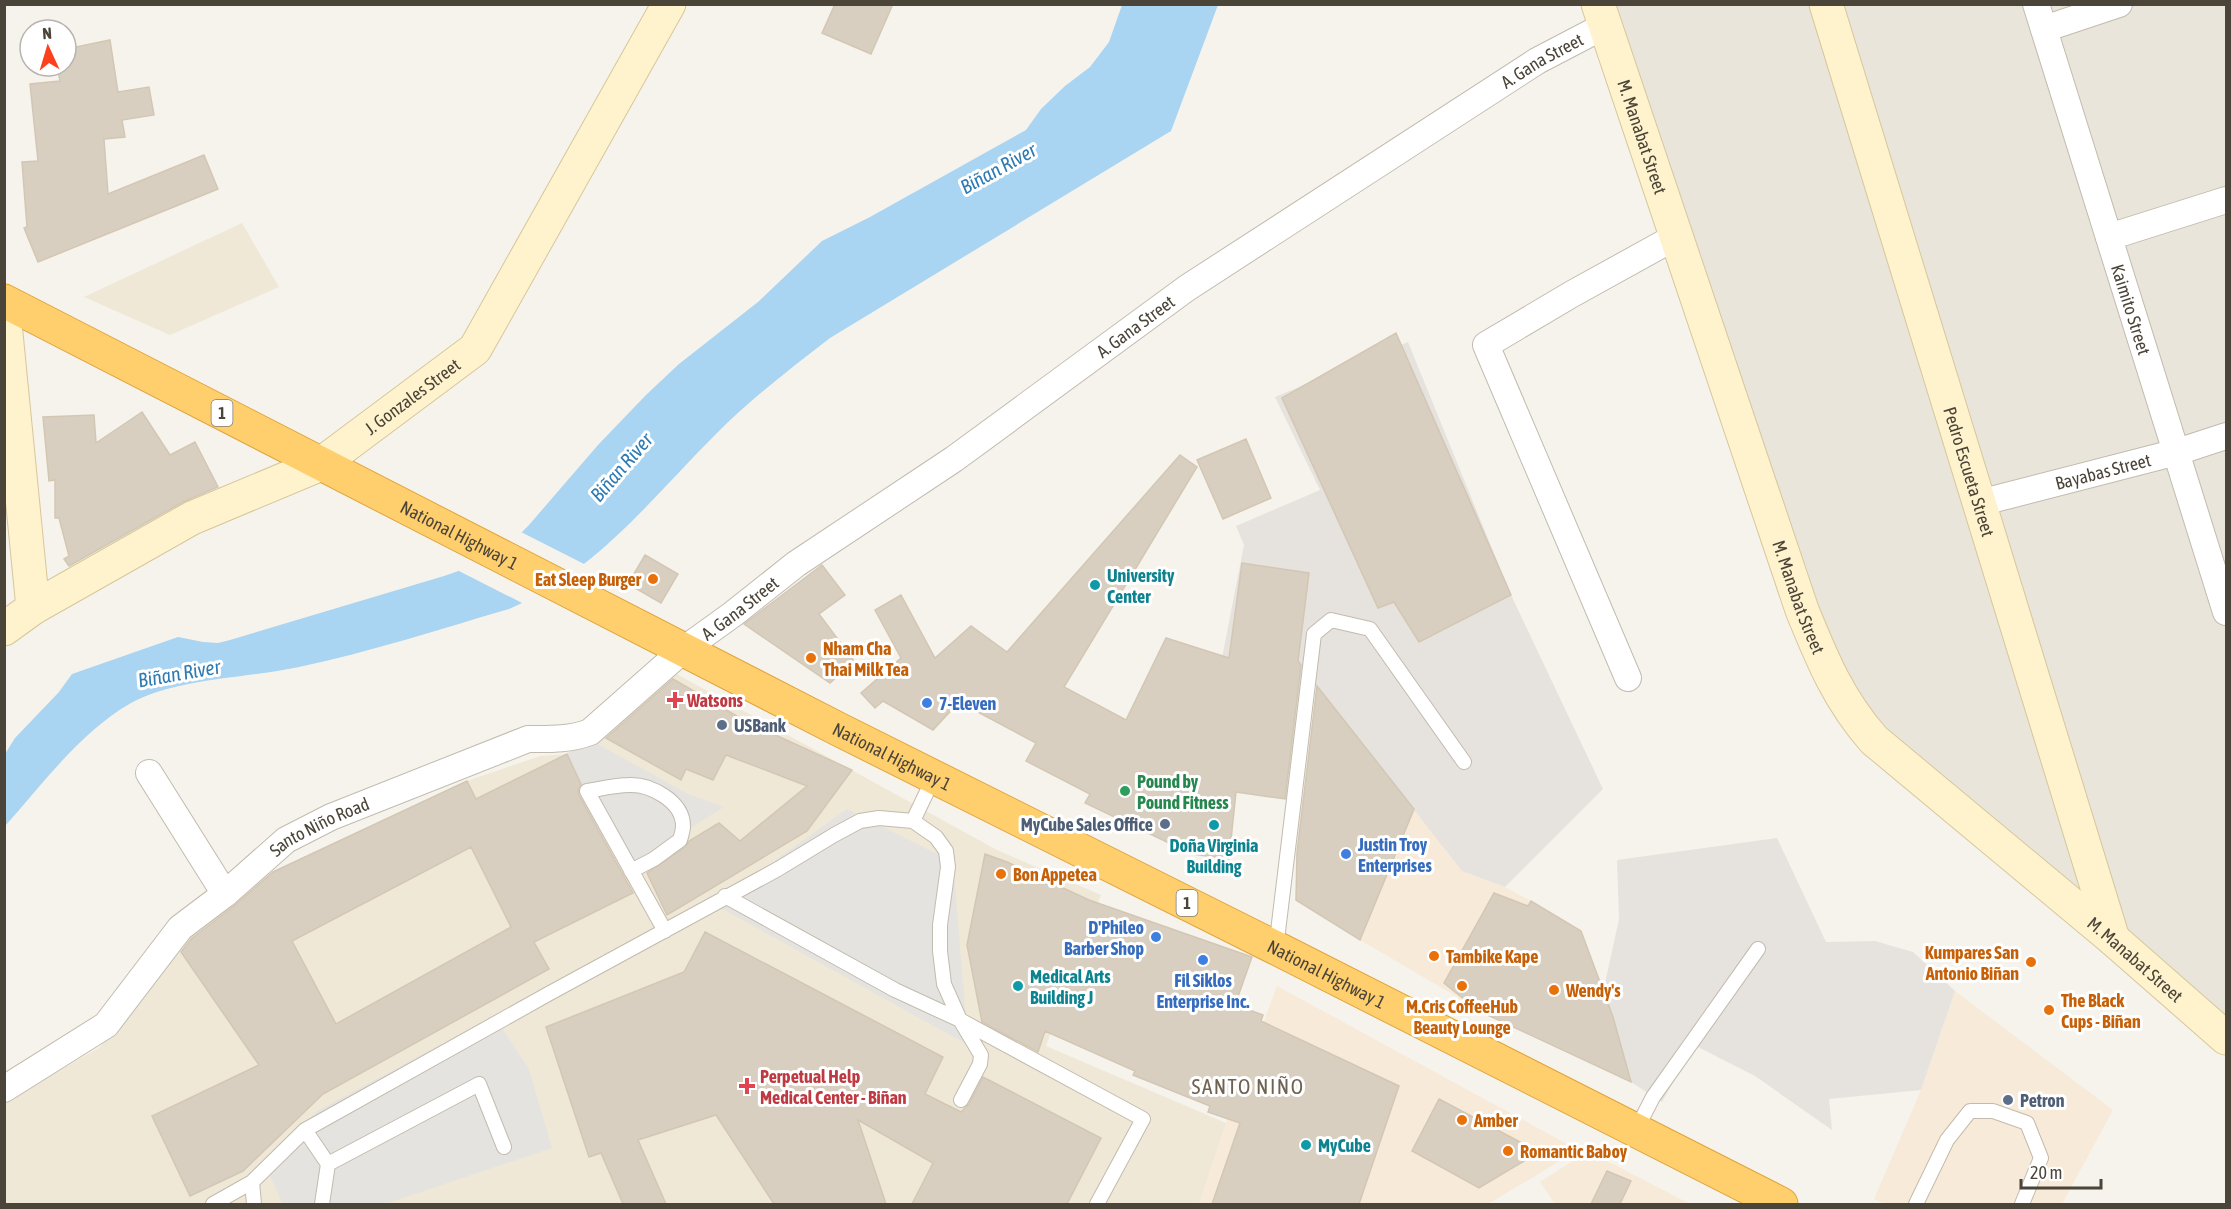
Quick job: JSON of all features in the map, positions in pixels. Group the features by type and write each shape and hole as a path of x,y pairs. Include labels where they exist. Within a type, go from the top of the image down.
{"highway":[{"name":"National Highway 1","path":"4,302 683,650 1781,1204"}],"street":[{"name":"J. Gonzales Street","path":"4,629 33,608 192,518 321,464 475,349 669,4"},
{"name":"Pedro Escueta Street","path":"1826,4 2112,939"},
{"name":"Kaimito Street","path":"2036,4 2226,612"},
{"path":"2044,29 2119,4"},
{"name":"M. Manabat Street","path":"1601,15 1802,610 1824,666 1856,720 1874,740 2112,939 2226,1038"},
{"name":"A. Gana Street","path":"683,650 796,564 954,459 1187,288 1537,61 1601,15"},
{"path":"2109,237 2226,200"},
{"path":"1628,678 1486,345 1677,236"},
{"path":"4,313 33,608"},
{"name":"Bayabas Street","path":"1979,503 2177,452 2226,436"},
{"name":"Santo Niño Road","path":"4,1089 106,1025 180,928 225,894 286,840 331,817 528,739 561,739 578,737 590,732 683,650"},
{"path":"149,773 225,894"}],"lane":[{"path":"1276,948 1314,634 1331,620 1370,629 1464,762"},
{"path":"913,821 934,777"},
{"path":"631,871 654,859 680,840 683,826 679,810 665,797 648,787 629,785 587,791 631,871 665,931"},
{"path":"213,1204 252,1182 305,1130 725,896 778,869 860,821 879,818 913,821 936,837 946,851 948,867 940,925 940,951 945,984 960,1020 981,1055 980,1064 961,1100"},
{"path":"725,896 895,990 960,1020 1143,1119 1097,1204"},
{"path":"1636,1130 1653,1097 1758,949"},
{"path":"328,1164 479,1084 504,1147"},
{"path":"1916,1204 1947,1140 1970,1111 1994,1111 2027,1123 2041,1158 2022,1204"},
{"path":"305,1130 328,1164 322,1204"},
{"path":"252,1182 254,1204"}],"shaded area":[{"path":"1603,5 2226,5 2226,1032 1859,717 1818,635"},
{"path":"242,223 279,287 170,335 84,297"},
{"path":"1408,342 1511,595 1603,789 1505,887 1462,871 1313,681 1298,798 1197,786 1244,545 1236,526 1320,490 1275,397"},
{"path":"664,667 997,850 1101,895 1046,1046 1226,1123 1199,1204 5,1204 4,1103 100,1047 120,1023 175,943 270,873 467,781 540,756 567,754"},
{"path":"585,737 688,794 724,807 624,869 567,754"},
{"path":"847,809 953,862 968,1045 714,904"},
{"path":"1414,809 1462,871 1505,887 1531,901 1478,1009 1360,940"},
{"path":"1777,838 1826,942 1875,941 1913,952 1955,991 1921,1090 1829,1099 1832,1130 1755,1076 1694,1045 1662,1102 1631,1082 1604,988 1619,919 1617,860"},
{"path":"1277,986 1578,1150 1488,1204 1199,1204 1226,1123"},
{"name":"Petron","path":"1955,991 2113,1110 2062,1204 1885,1204 1874,1199 1921,1090"},
{"path":"494,1016 529,1069 552,1148 385,1204 283,1204 263,1161 319,1110"},
{"path":"1588,1151 1690,1204 1555,1204 1540,1182"}],"water":[{"name":"Biñan River","path":"1122,5 1218,5 1171,131 830,338 743,408 620,532 568,576 540,594 509,609 405,640 299,667 190,684 149,695 131,703 95,729 63,760 5,826 5,754 15,738 59,692 72,674 178,637 218,643 444,576 470,567 512,542 646,395 679,364 758,302 822,241 870,217 1026,130 1041,109 1065,86 1090,67 1109,42"}],"pier":[{"path":"519,531 588,566 553,591 526,605 455,569 491,552"}],"building":[{"path":"835,4 893,4 871,54 822,33"},
{"path":"110,40 118,92 149,87 154,115 122,120 125,137 104,139 108,194 204,155 218,189 38,262 24,228 27,227 22,162 38,161 30,84 60,81 59,78 78,78 78,47"},
{"path":"1396,333 1511,595 1419,642 1394,602 1378,608 1282,398"},
{"path":"142,412 170,455 195,442 218,487 183,502 69,566 64,559 69,556 59,518 55,518 55,480 49,481 43,417 94,415 96,443"},
{"path":"1246,439 1271,498 1223,519 1197,460"},
{"path":"1180,455 1197,467 1064,687 1126,720 1166,638 1229,658 1242,563 1309,573 1285,799 1236,792 1229,859 1192,854 1085,803 1090,794 1026,761 1036,743 959,702 933,730 883,701 875,708 861,693 901,658 875,610 901,595 935,658 971,626 1007,652"},
{"name":"Eat Sleep Burger","path":"645,555 678,574 661,603 628,584"},
{"path":"822,565 845,595 819,614 854,661 830,683 744,624"},
{"path":"673,679 747,722 852,770 807,831 667,915 647,873 685,847 689,841 719,823 740,841 807,786 726,755 713,780 686,769 681,780 606,738"},
{"name":"Justin Troy Enterprises","path":"1317,686 1414,809 1360,940 1296,900 1297,852"},
{"path":"567,754 581,784 579,795 633,893 534,942 549,969 323,1094 243,1171 190,1196 152,1116 259,1065 181,952 191,939 273,872 467,781 476,799","holes":["471,847 511,927 336,1024 292,941"]},
{"path":"985,854 1089,900 1252,957 1235,1005 1263,1015 1261,1021 1399,1086 1359,1204 1212,1204 1240,1123 1208,1112 1210,1106 1133,1075 1135,1071 1045,1031 1038,1052 982,1022 967,945"},
{"path":"1494,893 1528,906 1531,901 1581,931 1613,1017 1631,1082 1479,1011 1444,983"},
{"name":"Perpetual Help Medical Center - Biñan","path":"705,932 943,1057 925,1094 961,1112 969,1104 983,1077 1101,1138 1067,1204 912,1204 933,1163 858,1120 886,1204 774,1204 716,1115 638,1140 666,1204 623,1204 601,1153 589,1157 546,1027 684,972"},
{"path":"1439,1099 1539,1152 1479,1188 1412,1151"},
{"path":"1607,1171 1631,1181 1620,1204 1591,1204"}],"place":[{"name":"Eat Sleep Burger","path":"653,579"},
{"name":"University Center","path":"1095,585"},
{"name":"Nham Cha Thai Milk Tea","path":"811,658"},
{"name":"Watsons","path":"675,700"},
{"name":"7-Eleven","path":"927,703"},
{"name":"USBank","path":"722,725"},
{"name":"Pound by Pound Fitness","path":"1125,791"},
{"name":"MyCube Sales Office","path":"1165,824"},
{"name":"Doña Virginia Building","path":"1214,825"},
{"name":"Justin Troy Enterprises","path":"1346,854"},
{"name":"Bon Appetea","path":"1001,874"},
{"name":"D'Phileo Barber Shop","path":"1156,937"},
{"name":"Tambike Kape","path":"1434,956"},
{"name":"Fil Siklos Enterprise Inc.","path":"1203,960"},
{"name":"Kumpares San Antonio Biñan","path":"2031,962"},
{"name":"Medical Arts Building J","path":"1018,986"},
{"name":"M.Cris CoffeeHub Beauty Lounge","path":"1462,986"},
{"name":"Wendy's","path":"1554,990"},
{"name":"The Black Cups - Biñan","path":"2049,1010"},
{"name":"Perpetual Help Medical Center - Biñan","path":"747,1086"},
{"name":"Petron","path":"2008,1100"},
{"name":"Amber","path":"1462,1120"},
{"name":"MyCube","path":"1306,1145"},
{"name":"Romantic Baboy","path":"1508,1151"}],"district":[{"name":"SANTO NIÑO","path":"1248,1086"}]}
